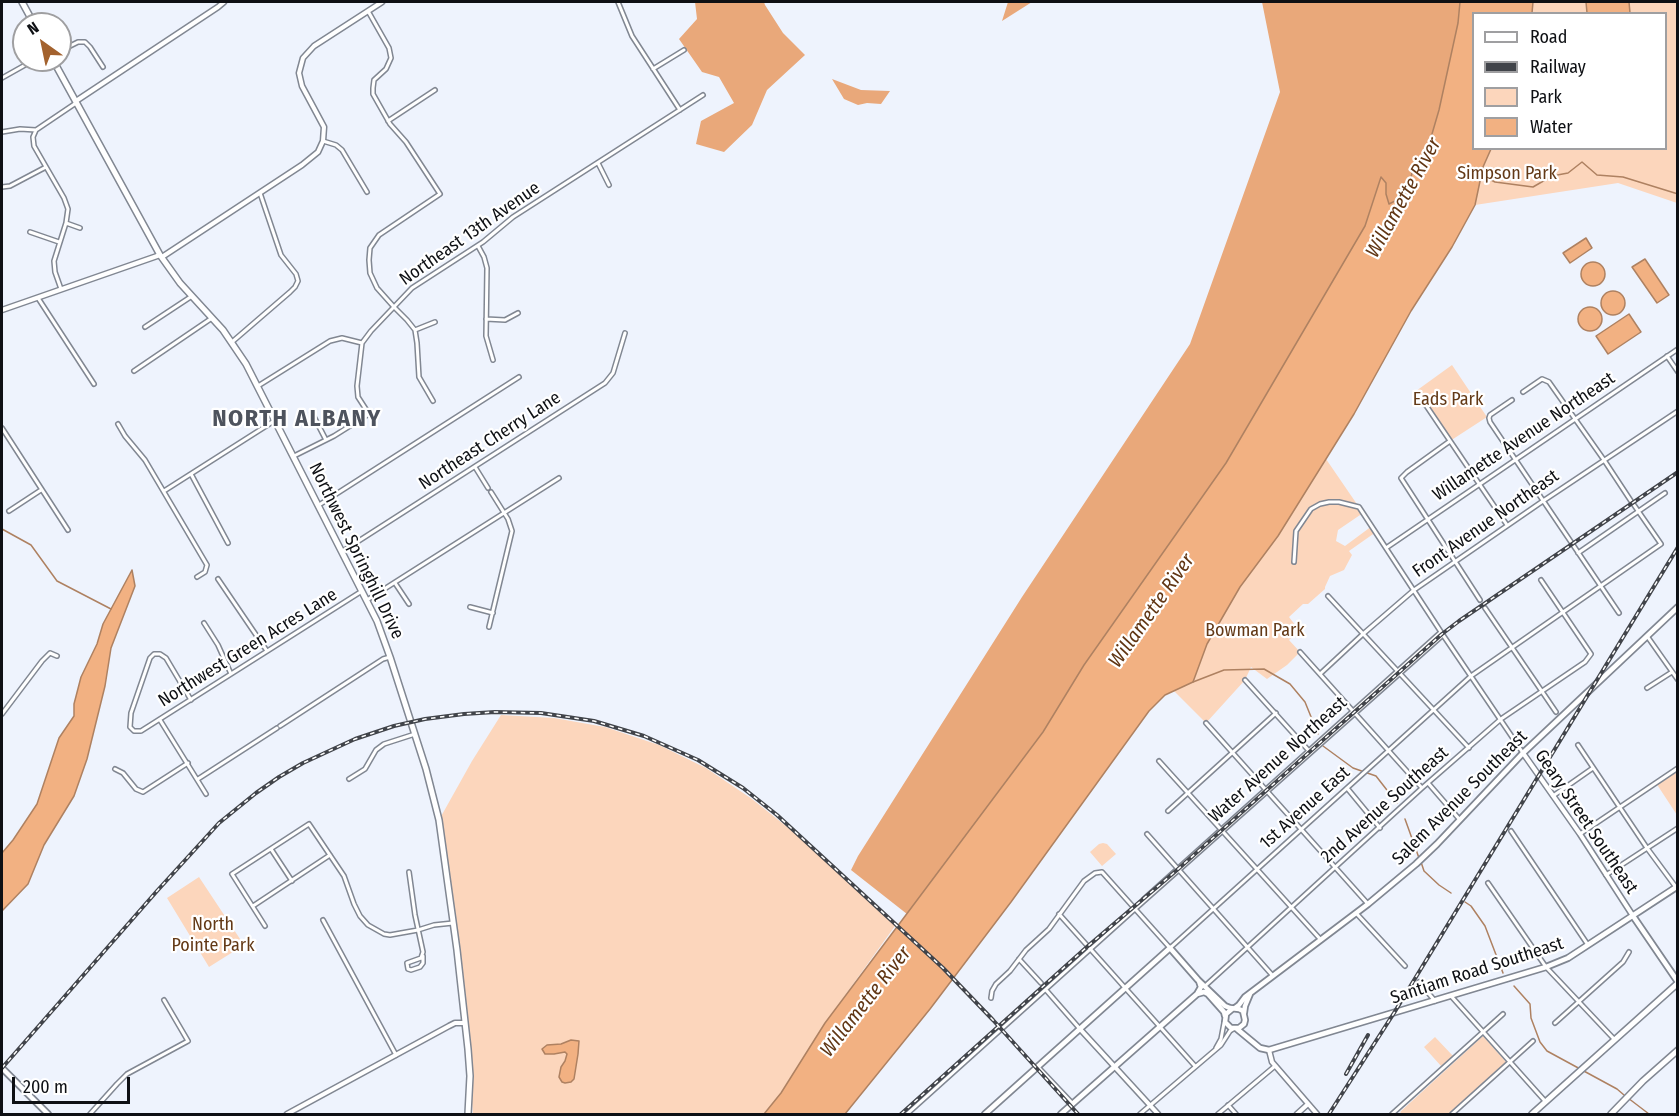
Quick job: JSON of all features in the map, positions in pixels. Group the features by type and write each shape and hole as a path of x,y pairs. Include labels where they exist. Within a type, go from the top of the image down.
{"main road":[{"name":"Northwest Springhill Drive","path":"60,72 161,256 231,342 258,386 377,621 415,734 439,821 458,950 470,1076 468,1114"},
{"name":"Salem Avenue Southeast","path":"1234,1008 1245,997 1368,904 1416,864 1524,753 1677,608"},
{"name":"Santiam Road Southeast","path":"1269,1050 1560,962 1677,888"},
{"name":"Geary Street Southeast","path":"1633,916 1677,983"},
{"path":"1170,948 1225,1006 1244,1013"},
{"name":"1st Avenue East","path":"985,1114 1170,948"},
{"path":"1061,1114 1197,994 1201,987 1198,980"},
{"path":"1532,1114 1677,983"},
{"path":"1197,994 1202,992 1208,994 1224,1011 1229,1027 1236,1029 1260,1048 1269,1050"},
{"path":"1250,994 1244,1013 1245,1029 1252,1041"},
{"path":"1225,1018 1228,1011 1234,1008"},
{"path":"1236,1029 1245,1023"},
{"path":"1611,1114 1629,1094 1677,1050"},
{"path":"2,1068 48,1114"}],"street":[{"path":"2,132 20,129 36,130 224,2"},
{"path":"2,310 161,256 307,161 318,152 323,141 324,127 301,85 299,73 301,63 314,46 382,2"},
{"path":"618,2 632,36 680,110"},
{"path":"368,11 391,53 389,66 377,77 373,88 376,99 440,194 383,231 375,239 370,248 369,267 377,288 415,330 419,377 433,401"},
{"path":"72,45 85,42 103,67"},
{"path":"653,69 684,50"},
{"path":"388,120 435,90"},
{"name":"Northeast 13th Avenue","path":"362,343 412,288 477,246 513,217 703,95"},
{"path":"36,130 33,142 67,203 68,209 54,266 61,289"},
{"path":"323,141 336,145 342,150 367,192"},
{"path":"598,162 609,185"},
{"path":"2,187 10,186 46,167"},
{"path":"231,342 290,292 298,281 296,274 281,255 260,193"},
{"path":"66,223 80,228"},
{"path":"30,232 59,242"},
{"path":"477,246 484,257 487,268 486,336 493,360"},
{"path":"145,327 192,296"},
{"path":"38,297 94,384"},
{"path":"486,319 506,320 518,314"},
{"path":"134,371 212,318"},
{"path":"415,330 435,322"},
{"name":"Northeast Cherry Lane","path":"343,551 605,383 613,372 625,333"},
{"path":"258,386 330,340 342,338 362,343 357,393 369,414 294,456"},
{"name":"Willamette Avenue Northeast","path":"1386,548 1677,349"},
{"path":"1667,356 1677,372"},
{"path":"319,505 519,377"},
{"path":"1523,392 1544,379 1549,382 1638,512"},
{"path":"1419,395 1507,525"},
{"path":"1512,400 1489,418 1619,613"},
{"name":"Front Avenue Northeast","path":"1320,674 1414,590 1677,411"},
{"path":"312,413 326,440"},
{"path":"164,491 275,420"},
{"path":"118,424 145,460 207,565 205,572 197,577"},
{"path":"2,428 68,530"},
{"path":"1450,441 1401,478 1480,600"},
{"path":"475,467 504,513 512,534 489,627"},
{"path":"191,473 228,543"},
{"path":"367,600 559,478"},
{"path":"9,511 41,490"},
{"path":"1578,552 1665,493"},
{"name":"Geary Street Southeast","path":"1294,562 1296,531 1311,509 1320,504 1339,502 1356,505 1361,510 1633,916"},
{"name":"1st Avenue East","path":"1170,948 1471,676 1661,544 1638,512"},
{"path":"218,579 267,651"},
{"path":"1541,580 1562,613"},
{"path":"395,583 409,604"},
{"name":"Northwest Green Acres Lane","path":"206,794 160,720 363,591"},
{"path":"1328,596 1469,748"},
{"path":"470,607 493,613"},
{"path":"1485,608 1556,712"},
{"name":"2nd Avenue Southeast","path":"1205,986 1501,719 1585,662 1591,654 1562,613"},
{"path":"204,623 218,645 231,674"},
{"name":"Water Avenue Northeast","path":"907,1114 1047,990 1135,909 1148,894 1442,634"},
{"path":"1647,636 1677,680"},
{"path":"1300,652 1422,788"},
{"path":"2,714 42,661 50,653 57,656"},
{"path":"160,720 139,732 132,729 129,724 150,658 154,654 160,654 166,658 191,700"},
{"path":"198,779 383,659 390,657"},
{"path":"1647,688 1672,672"},
{"path":"1245,680 1310,752"},
{"path":"1168,811 1275,713"},
{"path":"1206,723 1368,904"},
{"path":"349,779 365,770 376,750 384,744 415,734"},
{"path":"1578,745 1647,848 1677,888"},
{"path":"1159,761 1321,940"},
{"path":"115,769 123,773 136,789 143,792 188,762"},
{"path":"1553,796 1593,768"},
{"path":"1580,834 1677,768"},
{"path":"1428,783 1460,821"},
{"path":"1347,788 1380,828"},
{"path":"265,926 232,874 309,824 344,876 354,904 368,925 390,935 453,923"},
{"path":"1606,875 1677,828"},
{"path":"1511,831 1588,945"},
{"path":"1147,834 1273,976"},
{"path":"271,849 292,880"},
{"path":"253,906 330,855"},
{"path":"409,872 423,956 423,963 420,967 408,969 409,961 423,956"},
{"path":"991,998 994,987 1049,929 1084,881 1095,873 1102,872 1170,948"},
{"path":"1488,883 1546,967 1615,1040"},
{"path":"1356,913 1405,966"},
{"path":"1059,914 1195,1066"},
{"path":"323,920 396,1055"},
{"path":"1556,1023 1623,962 1629,952"},
{"path":"1019,959 1041,983"},
{"path":"1419,982 1435,1001"},
{"path":"1047,990 1158,1114"},
{"path":"1451,996 1546,1102"},
{"path":"90,1114 127,1074 188,1041 164,1000"},
{"path":"1395,1114 1503,1014"},
{"path":"1213,1052 1221,1040 1225,1018"},
{"path":"287,1114 449,1026 465,1023"},
{"path":"1140,1114 1221,1045 1230,1031 1236,1029"},
{"path":"1452,1114 1533,1041"},
{"path":"1269,1050 1270,1059 1275,1066 1317,1114"},
{"path":"1218,1114 1275,1066"},
{"path":"1038,1067 1073,1104"},
{"path":"1297,1114 1308,1104"},
{"path":"1228,1105 1236,1114"},
{"path":"913,1109 918,1114"}],"green space":[{"name":"Simpson Park","path":"1533,2 1677,2 1677,203 1618,183 1475,205 1483,167 1491,150 1667,150 1667,12 1532,12"},
{"name":"Eads Park","path":"1452,365 1487,417 1450,441 1416,391"},
{"name":"Bowman Park","path":"1326,459 1363,513 1338,530 1336,541 1345,546 1372,526 1376,532 1349,551 1352,555 1344,570 1330,576 1325,589 1289,617 1299,630 1289,640 1300,652 1287,665 1267,679 1251,667 1245,680 1206,723 1174,691 1193,682 1207,644 1240,587 1278,536"},
{"path":"501,715 554,718 605,727 659,745 706,768 752,799 796,834 895,926 825,1023 781,1093 764,1114 473,1114 467,1043 439,820"},
{"path":"1677,768 1677,815 1656,783"},
{"path":"1103,843 1107,844 1116,854 1102,866 1090,852"},
{"name":"North Pointe Park","path":"199,877 244,945 209,967 167,898"},
{"path":"1483,1036 1506,1062 1448,1114 1402,1114 1400,1112"},
{"path":"1435,1037 1453,1056 1441,1066 1424,1047"}],"shaded area":[{"path":"695,2 764,2 783,33 805,55 767,90 752,125 724,152 696,144 701,121 734,103 719,77 702,72 679,39 697,19"},
{"path":"1008,2 1032,2 1002,21"},
{"path":"1262,2 1460,2 1458,23 1439,110 1427,151 1412,173 1409,190 1389,204 1386,183 1381,177 1365,226 1226,463 1084,665 1043,732 907,914 851,870 1022,597 1190,344 1280,92"},
{"path":"832,79 861,90 890,91 881,104 858,105 844,99"}],"water":[{"name":"Willamette River","path":"1460,2 1533,2 1532,12 1472,12 1472,150 1491,150 1483,167 1475,205 1452,247 1411,311 1354,414 1278,536 1240,587 1207,644 1193,682 1165,695 1149,711 1011,902 930,1009 845,1114 764,1114 781,1093 825,1023 1043,732 1084,665 1226,463 1365,226 1381,177 1386,183 1389,204 1399,199 1408,190 1412,173 1427,151 1439,110 1458,23"},
{"path":"1586,2 1629,2 1630,12 1587,12"},
{"path":"1586,238 1592,248 1570,263 1563,253"},
{"path":"1645,259 1669,295 1657,303 1632,267"},
{"path":"1593,262 1602,265 1605,274 1602,283 1593,286 1584,283 1581,274 1584,265"},
{"path":"1613,291 1622,294 1625,303 1622,312 1613,315 1604,312 1601,303 1604,294"},
{"path":"1590,307 1599,310 1602,319 1599,328 1590,331 1581,328 1578,319 1581,310"},
{"path":"1629,314 1641,332 1608,354 1596,336"},
{"path":"132,570 135,586 111,648 105,686 87,759 74,796 44,845 28,884 2,911 2,853 37,804 59,738 74,716 74,704 81,677 97,644 103,624"},
{"path":"571,1040 579,1041 578,1054 574,1079 565,1083 559,1077 567,1054 565,1052 545,1054 542,1049 547,1045 561,1044"}],"waterway":[{"path":"1479,174 1495,182 1533,187 1552,176 1568,173 1582,162 1597,175 1623,177 1678,194"},
{"path":"2,529 31,545 57,581 111,609"},
{"path":"1193,682 1224,670 1264,669 1290,684 1305,702 1318,734"},
{"path":"1323,746 1353,768 1376,776 1397,803"},
{"path":"1405,819 1419,858"},
{"path":"1421,862 1424,871 1451,893"},
{"path":"1465,902 1471,906 1485,926 1503,973"},
{"path":"1514,986 1530,1004 1531,1018 1540,1042 1547,1051 1624,1095"},
{"path":"1628,1098 1649,1114"}],"railway":[{"path":"901,1114 1442,634 1678,472"},
{"path":"1329,1114 1394,1013 1678,547"},
{"path":"2,1068 219,823 279,777 355,739 394,726 464,714 541,713 594,721 644,736 698,760 743,788 777,815 943,968 1078,1114"},
{"path":"1346,1074 1368,1035"}],"district":[{"name":"NORTH ALBANY","path":"297,419"}]}
